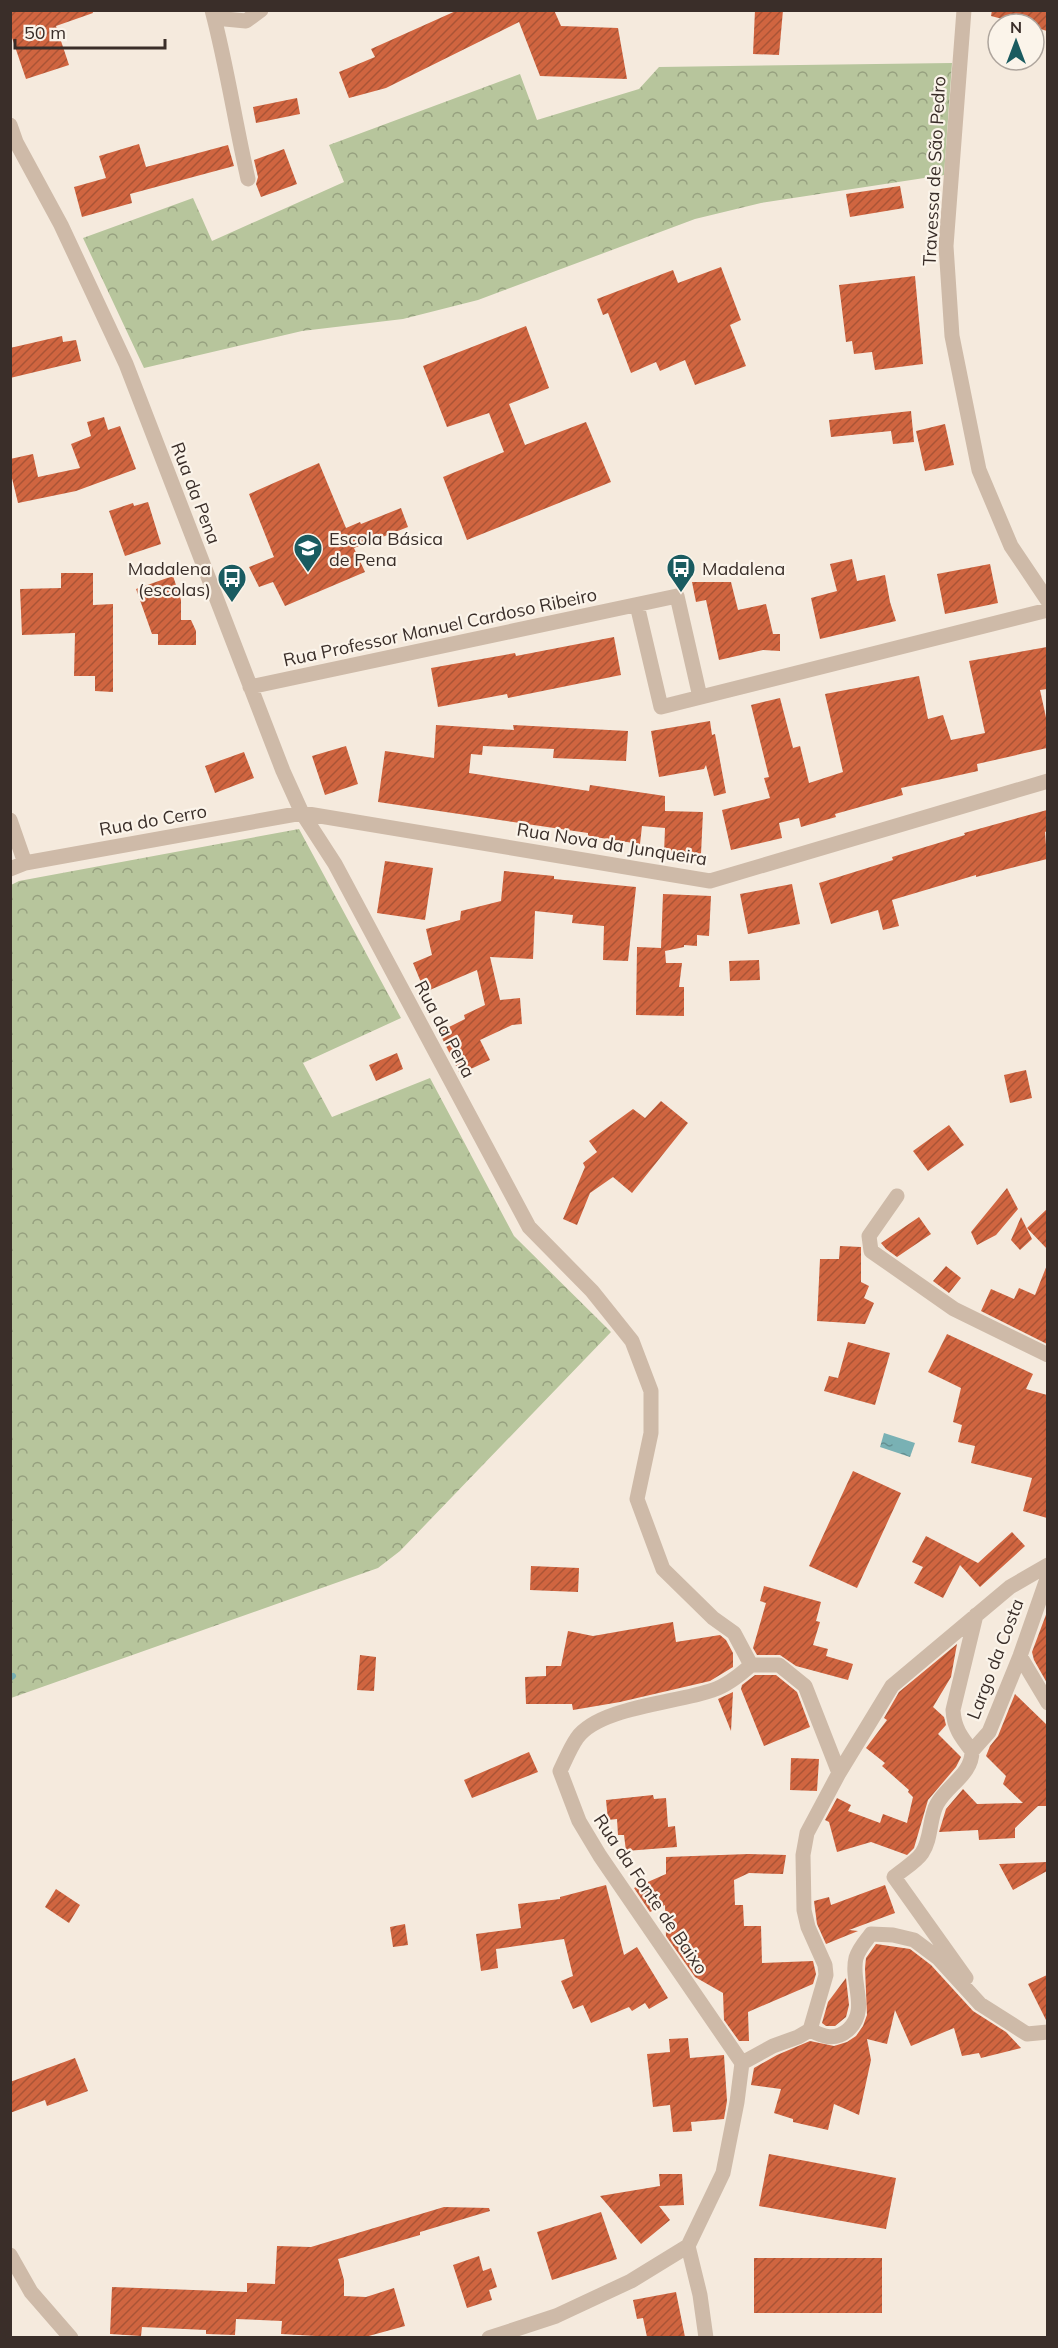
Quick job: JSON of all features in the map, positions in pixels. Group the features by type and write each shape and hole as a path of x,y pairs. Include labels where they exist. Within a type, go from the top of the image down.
{"street":[{"path":"214,10 225,19 246,21 261,10"},
{"path":"214,10 226,64 230,102 248,179"},
{"name":"Travessa de São Pedro","path":"964,10 946,246 952,336 980,470 1011,546 1047,601"},
{"name":"Rua da Pena","path":"10,125 16,142 61,225 126,364 283,771 303,813 335,864 529,1227 592,1291 632,1341 651,1391 651,1433 637,1499 663,1569 713,1618 734,1633 751,1665"},
{"name":"Rua Professor Manuel Cardoso Ribeiro","path":"250,687 677,596 700,697"},
{"path":"637,605 661,707 1047,610"},
{"name":"Rua Nova da Junqueira","path":"303,813 710,881 1047,781"},
{"name":"Rua do Cerro","path":"18,866 303,813"},
{"path":"10,820 18,866"},
{"path":"897,1196 869,1236 871,1251 954,1309 1047,1355"},
{"path":"489,2337 556,2316 631,2281 688,2246 723,2173 742,2063 810,2030 826,1975 825,1965 808,1927 804,1910 803,1844 838,1773 892,1686 1010,1587 1047,1565"},
{"name":"Largo da Costa","path":"976,1615 953,1710 954,1723 959,1735 972,1750 988,1732 1020,1656 1047,1576"},
{"path":"1020,1656 1047,1703"},
{"path":"751,1665 779,1665 805,1686 838,1773"},
{"name":"Rua da Fonte de Baixo","path":"742,2063 600,1856 579,1821 560,1771 577,1737 596,1722 621,1713 714,1690 740,1676 751,1665"},
{"path":"972,1750 972,1760 966,1772 948,1789 936,1805 932,1827 922,1853 894,1877 964,1973 976,1998"},
{"path":"810,2030 825,2037 833,2037 841,2036 852,2026 859,2014 856,1958 862,1945 872,1934 893,1935 914,1940 938,1959 981,2004 1028,2034 1047,2032"},
{"path":"688,2246 700,2295 706,2337"},
{"path":"10,2256 31,2292 71,2337"}],"green space":[{"path":"952,63 944,175 761,203 695,219 478,300 403,319 302,331 144,368 83,238 193,198 212,241 344,182 329,145 520,74 537,120 639,89 659,67"},
{"path":"299,829 401,1018 303,1063 332,1117 430,1078 514,1236 611,1332 400,1551 378,1568 11,1698 11,885 19,881"}],"water":[{"path":"884,1433 915,1443 910,1457 880,1447"}],"building":[{"path":"10,10 92,10 93,13 56,26 69,65 26,79 10,32"},
{"path":"458,10 554,10 561,26 618,28 627,79 540,76 519,22 386,88 349,98 339,72 375,57 371,49"},
{"path":"755,10 783,10 779,55 753,54"},
{"path":"992,10 1047,10 1047,31 1046,12 992,12"},
{"path":"297,98 300,114 256,123 253,107"},
{"path":"139,144 146,167 228,145 234,166 130,194 132,203 82,217 74,187 106,178 99,156"},
{"path":"284,149 297,184 261,197 256,184 258,177 254,160"},
{"path":"900,186 904,208 850,217 846,194"},
{"path":"721,267 741,320 730,325 746,366 695,385 685,360 660,371 656,362 631,373 608,313 603,315 597,299 673,270 678,283"},
{"path":"915,276 923,364 875,370 872,352 854,354 852,341 846,342 839,285"},
{"path":"526,326 549,388 509,404 525,445 586,422 611,482 467,540 443,477 504,452 489,413 447,427 423,366"},
{"path":"62,336 63,342 76,340 81,361 10,378 10,348"},
{"path":"911,411 914,442 893,444 891,431 831,437 829,420"},
{"path":"104,417 108,430 120,426 136,469 76,491 18,503 10,470 10,459 33,454 38,477 80,468 71,444 91,436 87,422"},
{"path":"945,424 954,465 925,471 916,431"},
{"path":"319,463 346,528 401,508 408,527 354,548 365,572 285,606 273,582 259,587 249,567 274,557 249,494"},
{"path":"148,502 161,544 125,556 109,511 133,503 134,506"},
{"path":"852,559 857,581 885,575 896,621 820,639 811,598 837,591 830,564"},
{"path":"990,564 998,603 945,614 937,574"},
{"path":"61,573 93,573 93,605 113,604 113,692 95,691 95,676 74,676 75,633 22,635 20,589 61,588"},
{"path":"173,576 181,600 181,620 191,620 196,631 196,645 158,645 158,634 152,634 136,589"},
{"path":"692,582 731,582 738,610 766,604 773,634 780,634 780,651 763,650 719,660 706,600 696,602"},
{"path":"614,637 621,675 508,698 507,694 438,707 431,668 515,653 516,656"},
{"path":"1047,647 1047,689 1040,690 1047,722 1047,748 977,764 978,771 901,788 903,795 835,814 836,817 801,827 799,818 779,823 782,838 731,850 722,810 770,798 764,778 769,777 751,705 780,698 793,748 800,746 809,783 843,772 825,694 919,676 928,719 943,715 951,740 985,733 969,661"},
{"path":"710,721 712,735 715,734 726,793 714,796 706,765 704,769 659,777 651,731"},
{"path":"436,725 514,730 513,725 628,731 626,761 553,758 554,749 483,746 482,755 471,754 469,773 589,791 590,785 665,796 665,811 703,812 701,854 664,853 665,828 642,826 640,844 588,836 588,833 378,802 385,751 434,758"},
{"path":"346,746 358,784 325,795 312,756"},
{"path":"244,752 254,778 215,793 205,766"},
{"path":"1047,810 1047,831 1045,832 1047,859 976,877 976,875 892,900 899,926 883,930 878,910 831,924 819,883 893,860 892,857 965,835 964,833"},
{"path":"385,861 433,868 425,920 377,913"},
{"path":"504,871 554,876 554,879 636,887 628,961 603,960 604,926 572,923 573,915 535,911 533,959 490,957 500,1000 520,998 522,1024 512,1025 480,1040 490,1060 460,1074 439,1032 465,1019 464,1015 485,1005 477,970 425,992 413,963 432,955 426,929 460,920 461,911 501,901"},
{"path":"792,884 800,924 748,934 740,894"},
{"path":"663,894 711,896 709,936 697,935 697,946 684,945 684,947 665,951 666,963 682,963 679,987 684,987 684,1016 636,1015 637,947 661,948"},
{"path":"759,960 760,980 730,981 729,961"},
{"path":"397,1053 403,1069 376,1081 369,1065"},
{"path":"1026,1070 1032,1098 1010,1103 1004,1075"},
{"path":"661,1101 688,1123 632,1193 613,1177 590,1193 577,1225 563,1219 585,1167 583,1163 597,1152 589,1141 633,1109 645,1118"},
{"path":"949,1125 964,1145 928,1171 913,1151"},
{"path":"1007,1188 1018,1209 996,1235 977,1245 971,1232"},
{"path":"1047,1209 1047,1249 1027,1228"},
{"path":"919,1217 931,1234 897,1257 881,1243"},
{"path":"1021,1217 1032,1239 1020,1250 1011,1240"},
{"path":"840,1246 861,1247 861,1282 869,1286 864,1298 874,1303 865,1324 817,1321 820,1259 839,1259"},
{"path":"1047,1265 1047,1344 981,1311 991,1289 1014,1299 1019,1288 1035,1295"},
{"path":"946,1266 961,1278 949,1293 933,1281"},
{"path":"947,1334 1033,1374 1026,1389 1047,1395 1047,1518 1023,1511 1032,1478 971,1463 975,1446 958,1442 962,1425 953,1422 961,1388 928,1372"},
{"path":"848,1342 890,1353 875,1405 824,1391 829,1376 838,1378"},
{"path":"853,1471 901,1493 857,1588 809,1566"},
{"path":"1012,1532 1025,1546 980,1587 960,1565 943,1598 914,1583 923,1567 912,1562 926,1536 978,1563"},
{"path":"531,1566 579,1568 578,1592 530,1590"},
{"path":"764,1586 821,1602 816,1621 820,1622 813,1645 828,1649 826,1656 853,1664 848,1680 796,1666 780,1655 757,1655 753,1648 766,1603 760,1601"},
{"path":"1047,1612 1047,1683 1032,1652"},
{"path":"673,1622 676,1642 720,1635 726,1640 733,1653 733,1667 710,1681 620,1702 573,1710 572,1704 526,1704 525,1677 546,1676 546,1666 561,1666 568,1631 593,1636"},
{"path":"957,1644 951,1677 933,1707 944,1717 946,1725 938,1734 961,1757 956,1767 928,1800 914,1848 907,1855 871,1842 837,1852 829,1822 825,1820 837,1798 851,1805 848,1811 880,1823 883,1814 907,1823 913,1797 908,1792 909,1790 882,1766 885,1763 866,1748 887,1720 884,1718 899,1692"},
{"path":"360,1655 376,1657 374,1691 357,1690"},
{"path":"755,1675 776,1675 797,1692 810,1727 764,1746 741,1689 742,1685"},
{"path":"733,1692 731,1731 718,1699"},
{"path":"1015,1694 1047,1725 1047,1806 1038,1806 1015,1828 1015,1838 979,1840 978,1830 939,1832 946,1809 963,1789 977,1804 1023,1803 1003,1784 1006,1776 986,1756 998,1736"},
{"path":"529,1752 538,1772 472,1798 464,1780"},
{"path":"791,1758 819,1759 817,1791 790,1790"},
{"path":"653,1795 654,1799 666,1798 668,1827 675,1826 677,1847 626,1851 624,1835 618,1835 617,1819 608,1820 606,1800"},
{"path":"786,1855 783,1874 749,1873 734,1880 735,1905 743,1905 744,1926 761,1926 762,1963 813,1961 816,1974 813,1984 748,2012 749,2041 739,2041 724,2020 723,1993 695,1977 666,1936 665,1905 650,1912 634,1888 666,1874 666,1857"},
{"path":"1047,1862 1047,1871 1013,1890 999,1864"},
{"path":"606,1885 624,1955 637,1947 668,1998 649,2009 645,2003 632,2011 629,2007 591,2023 583,2005 573,2009 561,1981 573,1976 564,1939 496,1949 498,1968 481,1971 476,1934 521,1928 518,1904 560,1899 560,1897"},
{"path":"885,1885 895,1913 849,1930 858,1931 826,1944 817,1924 814,1901 829,1897 831,1905"},
{"path":"56,1889 80,1905 69,1923 45,1907"},
{"path":"405,1924 408,1945 393,1947 390,1927"},
{"path":"876,1944 910,1949 931,1965 973,2011 1006,2032 1021,2048 981,2058 979,2053 962,2056 954,2028 911,2046 895,2010 887,2044 867,2039 871,2060 859,2115 834,2104 828,2130 793,2122 793,2119 774,2113 781,2089 751,2085 754,2068 810,2041 834,2046 856,2036 867,2015 866,1958"},
{"path":"1047,1975 1047,2022 1028,1984"},
{"path":"846,1978 849,2005 846,2017 835,2026 826,2026 822,2023 828,2002"},
{"path":"688,2038 690,2058 724,2055 727,2101 724,2119 691,2122 692,2131 673,2132 670,2105 653,2107 647,2054 670,2052 669,2039"},
{"path":"75,2058 88,2091 47,2106 45,2100 10,2113 10,2082"},
{"path":"769,2154 896,2178 886,2229 759,2206"},
{"path":"659,2174 682,2174 684,2205 659,2206 670,2220 641,2244 600,2196 660,2186"},
{"path":"444,2207 489,2208 490,2211 420,2232 420,2235 338,2259 344,2280 344,2296 366,2297 394,2288 405,2326 365,2337 333,2337 281,2334 282,2321 236,2319 235,2335 206,2334 206,2330 142,2327 141,2336 110,2334 112,2287 247,2292 247,2283 275,2284 277,2246 311,2247"},
{"path":"601,2212 617,2259 552,2280 537,2232"},
{"path":"479,2256 483,2271 491,2268 497,2287 489,2290 492,2300 467,2308 453,2265"},
{"path":"754,2258 882,2258 882,2313 754,2313"},
{"path":"676,2292 685,2337 647,2337 643,2318 637,2319 633,2300"}],"place":[{"name":"Escola Básica de Pena","path":"308,574"},
{"name":"Madalena","path":"681,594"},
{"name":"Madalena (escolas)","path":"232,604"}]}
